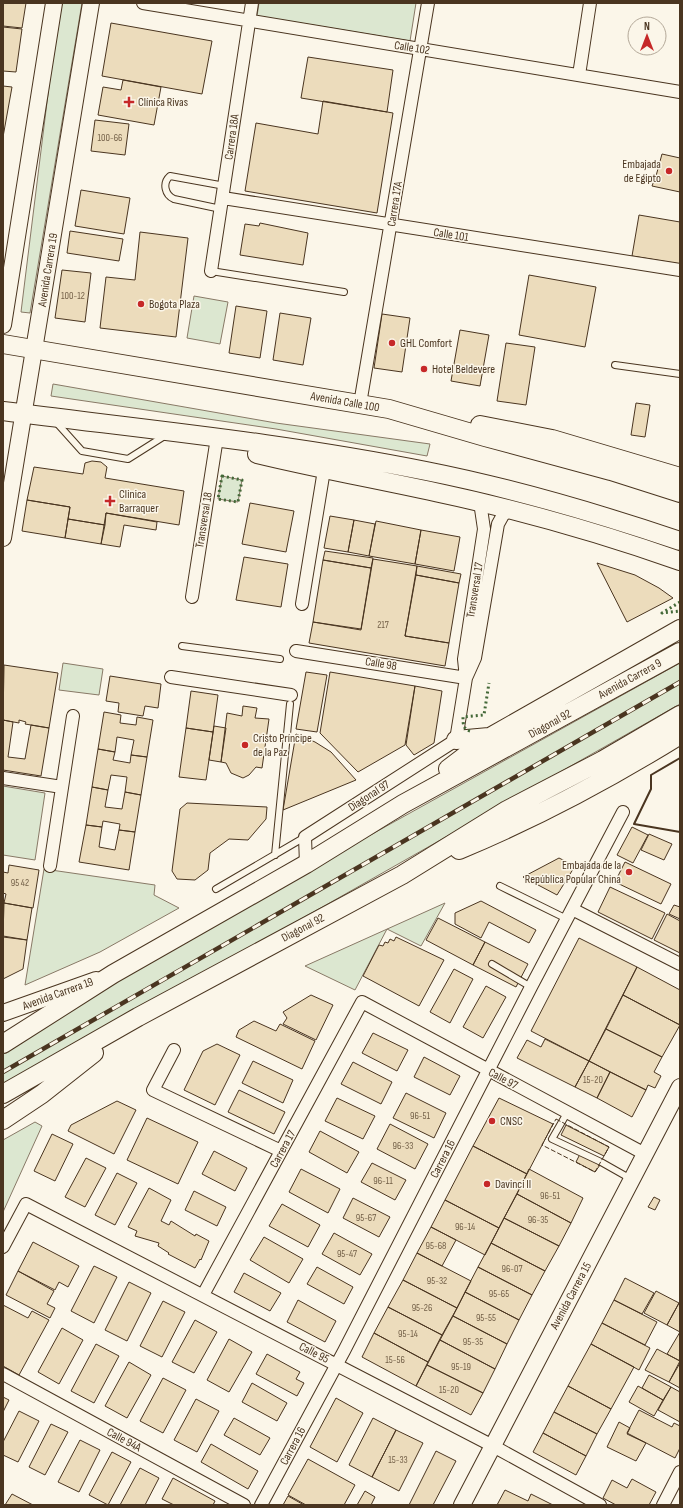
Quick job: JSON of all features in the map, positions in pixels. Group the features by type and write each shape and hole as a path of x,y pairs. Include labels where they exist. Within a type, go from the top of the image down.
{"main road":[{"path":"3,325 54,3"},
{"name":"Avenida Carrera 19","path":"3,538 91,3"},
{"name":"Avenida Calle 100","path":"3,344 389,409 485,437 604,468 680,493"},
{"path":"389,409 552,439 680,477"},
{"path":"3,411 300,450 425,470 533,495 680,541"},
{"path":"170,433 324,470 381,480 480,502 662,555 680,562"},
{"path":"662,555 680,565"},
{"path":"403,804 490,737 680,629"},
{"name":"Avenida Carrera 9","path":"580,707 680,652"},
{"name":"Diagonal 92","path":"3,1044 113,974 306,864 403,804 580,707"},
{"name":"Diagonal 92","path":"3,1094 138,1017 402,875 507,810 603,760 680,715"},
{"path":"402,875 528,820 618,774 680,736"},
{"path":"456,740 490,737"},
{"name":"Avenida Carrera 19","path":"3,1013 113,974"},
{"path":"3,1120 42,1094 138,1017"},
{"name":"Avenida Carrera 15","path":"462,1505 680,1088"}],"street":[{"name":"Calle 102","path":"143,3 680,92"},
{"name":"Carrera 18A","path":"211,271 252,3"},
{"name":"Carrera 17A","path":"360,404 428,3"},
{"path":"579,76 590,3"},
{"name":"Calle 101","path":"223,198 391,226 680,270"},
{"name":"Transversal 18","path":"192,597 216,444"},
{"path":"302,604 324,470"},
{"name":"Transversal 17","path":"466,678 464,659 484,529 480,502"},
{"name":"Transversal 17","path":"456,740 466,678 475,658 498,524 503,515 510,510"},
{"name":"Calle 98","path":"296,651 466,678"},
{"path":"171,677 290,700"},
{"path":"50,866 73,716"},
{"name":"Diagonal 97","path":"305,837 456,740"},
{"path":"3,778 62,787"},
{"name":"Carrera 16","path":"261,1505 337,1365 531,987 623,812"},
{"path":"305,837 306,864"},
{"path":"570,914 680,964"},
{"name":"Calle 97","path":"362,1002 645,1154"},
{"name":"Carrera 17","path":"202,1295 362,1002"},
{"path":"174,1050 153,1090 281,1152"},
{"name":"Calle 95","path":"3,1247 26,1204 493,1446 600,1505"},
{"name":"Calle 94A","path":"3,1374 244,1505"},
{"path":"663,1505 680,1472"}],"lane":[{"path":"170,176 223,198 174,199 168,196 166,192 167,179 170,176"},
{"path":"211,271 344,292"},
{"path":"615,365 680,374"},
{"path":"52,417 82,450 128,459 170,433"},
{"path":"182,646 280,659"},
{"path":"275,855 290,700"},
{"path":"216,889 305,837"},
{"path":"500,886 570,914"},
{"path":"492,964 531,987"},
{"path":"567,1113 552,1139 601,1162 631,1180"}],"green space":[{"path":"62,3 82,3 30,313 21,312 50,78"},
{"path":"259,3 416,3 410,41 257,16"},
{"path":"194,296 228,302 220,344 187,338"},
{"path":"53,384 276,423 430,444 427,456 276,429 51,396"},
{"path":"222,476 242,480 238,502 218,499"},
{"path":"63,663 103,669 99,695 59,690"},
{"path":"680,663 680,704 326,905 3,1084 3,1054 96,993 320,863"},
{"path":"3,786 45,793 35,860 3,855"},
{"path":"44,869 155,885 154,895 179,908 100,952 25,985"},
{"path":"445,903 421,946 387,929"},
{"path":"387,929 355,990 305,966"},
{"path":"35,1122 42,1126 3,1212 3,1140"}],"building":[{"path":"3,3 26,3 22,28 3,26"},
{"path":"111,23 212,41 202,94 102,76"},
{"path":"3,27 22,29 16,72 3,71"},
{"path":"308,57 393,70 387,112 301,98"},
{"name":"Clínica Rivas","path":"123,80 161,87 154,125 98,115 103,87 121,90"},
{"path":"3,86 12,87 3,137"},
{"path":"323,101 393,113 377,213 245,191 256,123 318,134"},
{"path":"95,120 129,124 125,155 91,151"},
{"name":"Embajada de Egipto","path":"662,154 680,158 680,192 652,186 654,181 660,182 661,177 656,176"},
{"path":"81,190 130,198 124,234 75,226"},
{"path":"639,215 680,222 680,264 632,256"},
{"path":"260,223 308,233 303,265 240,255 245,224 259,226"},
{"path":"70,231 123,239 119,261 67,253"},
{"name":"Bogota Plaza","path":"140,232 188,238 176,337 100,328 106,277 135,280"},
{"path":"62,270 91,273 85,322 55,318"},
{"path":"529,275 596,287 585,347 519,335"},
{"path":"236,306 267,311 260,358 229,353"},
{"path":"280,313 311,318 303,365 273,360"},
{"name":"GHL Comfort","path":"382,314 410,318 402,372 374,368"},
{"path":"460,330 489,335 480,386 451,381"},
{"path":"506,343 535,347 526,405 497,401"},
{"path":"636,403 650,405 645,437 631,435"},
{"name":"Clinica Barraquer","path":"92,461 101,462 107,467 105,478 184,491 179,525 106,513 105,525 68,519 70,507 27,500 34,467 83,474 85,463"},
{"path":"27,500 70,507 65,538 22,531"},
{"path":"250,503 294,511 286,552 242,544"},
{"path":"106,513 157,522 156,530 124,525 120,547 101,544"},
{"path":"330,516 354,520 348,552 324,548"},
{"path":"68,519 105,525 101,544 65,538"},
{"path":"354,520 375,524 369,556 348,552"},
{"path":"376,521 421,530 415,564 369,556"},
{"path":"421,530 460,537 454,571 415,564"},
{"path":"325,551 373,558 371,568 323,560"},
{"path":"244,557 288,564 281,607 236,600"},
{"path":"373,559 417,566 405,636 449,643 445,666 309,643 313,622 361,630"},
{"path":"323,560 371,568 361,629 313,622"},
{"path":"597,563 635,575 659,588 673,598 627,622"},
{"path":"417,566 461,574 459,583 416,575"},
{"path":"416,575 459,583 449,643 405,636"},
{"path":"4,665 58,673 49,728 25,724 26,722 19,720 19,723 3,720"},
{"path":"306,672 327,675 317,732 296,729"},
{"path":"330,672 415,686 405,745 358,772 320,733"},
{"path":"110,676 161,684 158,708 145,706 143,716 118,712 119,703 106,701"},
{"path":"415,686 442,691 434,743 414,755 406,745"},
{"path":"191,691 218,695 213,732 186,728"},
{"name":"Cristo Príncipe de la Paz","path":"243,706 257,708 255,718 269,719 262,768 256,767 249,775 243,778 231,773 226,763 221,762 227,713 242,716"},
{"path":"104,712 121,715 120,723 136,725 137,717 153,720 147,757 131,755 134,740 117,737 115,752 98,749"},
{"path":"3,720 13,722 8,757 25,759 31,725 49,728 41,776 3,770"},
{"path":"214,726 226,728 221,762 209,760"},
{"path":"186,728 213,732 206,780 179,777"},
{"path":"296,734 315,742 331,752 356,780 283,810"},
{"path":"98,749 115,752 113,760 130,763 131,755 147,757 141,795 125,792 127,777 111,775 108,790 92,787"},
{"path":"92,787 108,790 105,807 122,809 125,792 141,795 135,832 119,830 120,824 103,821 102,827 86,825"},
{"path":"187,803 267,807 266,819 248,840 229,839 210,853 208,870 195,880 177,879 172,871 180,809"},
{"path":"86,825 102,827 99,847 115,850 119,830 135,832 129,870 79,862"},
{"path":"632,827 648,835 633,863 617,855"},
{"path":"649,834 672,844 664,860 641,850"},
{"path":"559,858 575,866 557,895 523,877"},
{"path":"625,862 671,884 661,904 615,882"},
{"path":"9,865 39,870 33,908 4,903 6,894 3,893 3,872 8,873"},
{"path":"610,887 665,913 652,939 598,912"},
{"path":"481,901 536,930 529,943 489,922 481,938 455,924 455,913"},
{"path":"4,903 32,908 27,940 3,936"},
{"path":"674,905 680,907 680,919 669,914"},
{"path":"667,914 680,921 680,953 654,940"},
{"path":"438,918 485,942 473,965 426,940"},
{"path":"3,937 27,940 23,969 3,979"},
{"path":"396,937 444,960 419,1006 363,976 379,945 383,946 385,942 388,943 390,939 394,941"},
{"path":"579,938 637,967 589,1061 531,1031"},
{"path":"485,942 528,964 516,987 473,965"},
{"path":"637,967 680,990 680,1025 623,995"},
{"path":"454,969 473,979 450,1023 430,1012"},
{"path":"486,986 506,997 483,1038 463,1027"},
{"path":"311,995 333,1005 316,1040 283,1024 287,1018 283,1012"},
{"path":"623,995 680,1025 662,1057 606,1029"},
{"path":"254,1021 276,1031 280,1024 315,1041 302,1069 236,1037 239,1030"},
{"path":"606,1029 662,1057 654,1072 661,1076 655,1088 648,1085 646,1090 589,1061"},
{"path":"373,1033 408,1050 397,1071 362,1053"},
{"path":"545,1039 589,1061 575,1087 517,1058 527,1040 541,1047"},
{"path":"217,1044 240,1055 215,1105 184,1090 203,1051"},
{"path":"424,1057 460,1076 450,1095 414,1077"},
{"path":"253,1061 293,1080 283,1103 242,1083"},
{"path":"589,1061 610,1072 597,1098 575,1087"},
{"path":"353,1062 392,1082 381,1104 341,1084"},
{"path":"610,1072 646,1090 632,1117 597,1098"},
{"path":"239,1090 285,1112 274,1134 228,1112"},
{"path":"406,1093 446,1113 434,1138 393,1118"},
{"path":"337,1098 375,1116 363,1139 325,1121"},
{"path":"499,1098 553,1124 527,1174 473,1146"},
{"path":"117,1101 136,1110 114,1154 68,1131 71,1125"},
{"path":"147,1118 198,1142 178,1184 127,1160"},
{"path":"390,1124 428,1144 415,1169 377,1149"},
{"path":"566,1125 609,1147 604,1156 561,1135"},
{"path":"320,1131 359,1152 347,1173 309,1152"},
{"path":"52,1134 73,1144 55,1181 34,1171"},
{"name":"Davinci II","path":"473,1146 527,1174 499,1228 445,1200"},
{"path":"214,1151 247,1168 235,1191 202,1174"},
{"path":"580,1154 600,1165 595,1172 576,1162"},
{"path":"86,1158 106,1168 85,1207 65,1197"},
{"path":"372,1163 406,1180 395,1200 361,1182"},
{"path":"301,1169 340,1189 328,1213 289,1192"},
{"path":"529,1169 583,1198 571,1223 517,1194"},
{"path":"117,1173 137,1183 115,1225 95,1215"},
{"path":"149,1188 171,1200 161,1221 169,1225 171,1221 195,1236 196,1234 209,1241 201,1260 200,1259 195,1268 168,1254 169,1253 158,1246 159,1243 135,1236 137,1231 128,1227"},
{"path":"194,1191 226,1207 217,1226 185,1210"},
{"path":"517,1194 571,1223 559,1246 504,1218"},
{"path":"654,1197 660,1200 655,1210 648,1207"},
{"path":"353,1198 390,1217 379,1237 343,1218"},
{"path":"445,1200 499,1228 485,1255 431,1227"},
{"path":"282,1204 320,1225 308,1247 269,1226"},
{"path":"504,1218 559,1246 545,1271 491,1243"},
{"path":"431,1227 456,1240 442,1266 417,1253"},
{"path":"334,1233 372,1254 360,1275 322,1254"},
{"path":"264,1237 303,1259 289,1283 250,1260"},
{"path":"33,1242 79,1266 68,1287 59,1282 55,1290 18,1271"},
{"path":"491,1243 545,1271 532,1295 478,1267"},
{"path":"417,1253 471,1281 457,1308 403,1280"},
{"path":"94,1266 117,1277 94,1323 71,1311"},
{"path":"317,1267 353,1287 344,1304 307,1284"},
{"path":"478,1267 532,1295 519,1320 465,1292"},
{"path":"18,1271 54,1291 47,1304 55,1308 50,1318 6,1295"},
{"path":"244,1273 281,1293 270,1311 234,1292"},
{"path":"625,1278 654,1293 642,1314 614,1300"},
{"path":"403,1280 457,1308 442,1335 388,1307"},
{"path":"129,1282 151,1293 127,1341 105,1330"},
{"path":"656,1291 679,1303 667,1325 644,1313"},
{"path":"465,1292 519,1320 507,1344 453,1316"},
{"path":"298,1300 336,1321 325,1342 287,1322"},
{"path":"614,1300 657,1322 645,1345 602,1323"},
{"path":"163,1301 185,1312 162,1357 140,1346"},
{"path":"679,1303 680,1304 680,1332 667,1325"},
{"path":"3,1305 28,1318 32,1311 49,1320 19,1375 3,1366"},
{"path":"388,1307 442,1335 428,1362 374,1333"},
{"path":"453,1316 507,1344 495,1369 440,1340"},
{"path":"195,1320 217,1332 194,1373 172,1362"},
{"path":"602,1323 650,1348 639,1370 591,1344"},
{"path":"62,1328 83,1340 59,1384 38,1372"},
{"path":"680,1332 680,1361 667,1354"},
{"path":"374,1333 428,1362 416,1386 362,1357"},
{"path":"229,1339 252,1352 229,1392 207,1380"},
{"path":"440,1340 495,1369 483,1393 427,1365"},
{"path":"96,1344 119,1356 94,1403 71,1391"},
{"path":"591,1344 634,1367 611,1409 568,1386"},
{"path":"657,1349 680,1361 669,1382 645,1370"},
{"path":"267,1354 300,1372 296,1379 304,1383 297,1396 256,1374"},
{"path":"129,1362 151,1375 127,1418 105,1406"},
{"path":"680,1363 680,1388 669,1382"},
{"path":"427,1365 483,1393 471,1415 416,1386"},
{"path":"649,1375 671,1387 663,1400 642,1388"},
{"path":"163,1378 186,1390 163,1433 140,1421"},
{"path":"252,1383 287,1403 277,1421 242,1402"},
{"path":"568,1386 611,1409 597,1434 554,1412"},
{"path":"638,1386 663,1400 654,1416 629,1402"},
{"path":"671,1387 680,1392 680,1422 658,1410"},
{"path":"3,1397 9,1400 3,1412"},
{"path":"336,1398 363,1413 337,1462 310,1447"},
{"path":"196,1399 219,1411 197,1452 174,1440"},
{"path":"639,1410 672,1427 674,1423 680,1426 680,1448 675,1458 627,1433"},
{"path":"19,1411 39,1421 18,1462 3,1455 3,1442"},
{"path":"554,1412 597,1434 586,1456 543,1433"},
{"path":"234,1418 270,1438 260,1455 224,1435"},
{"path":"373,1418 396,1430 372,1477 349,1465"},
{"path":"619,1422 630,1428 627,1434 646,1443 636,1461 607,1447"},
{"path":"51,1424 68,1432 45,1475 29,1467"},
{"path":"396,1430 423,1443 399,1491 372,1477"},
{"path":"543,1433 586,1456 576,1475 533,1452"},
{"path":"80,1440 100,1450 79,1492 58,1482"},
{"path":"211,1444 258,1471 248,1489 201,1462"},
{"path":"436,1451 456,1461 433,1505 409,1505"},
{"path":"112,1452 131,1462 108,1505 89,1495"},
{"path":"308,1459 355,1485 344,1505 306,1505 288,1495"},
{"path":"140,1468 159,1478 145,1505 120,1505"},
{"path":"173,1478 215,1501 213,1505 174,1505 162,1499"},
{"path":"632,1479 656,1492 649,1505 616,1505 603,1498 612,1480 627,1488"},
{"path":"505,1490 528,1501 531,1494 553,1505 497,1505"},
{"path":"365,1491 375,1497 371,1505 357,1505"},
{"path":"12,1494 33,1505 5,1505"},
{"path":"288,1496 304,1505 283,1505"}],"railway":[{"path":"3,1072 680,682"}],"hedge":[{"path":"222,476 242,480 238,502 218,499 222,476"},
{"path":"680,602 662,613 680,611"},
{"path":"470,731 464,726 463,717 484,715 489,683"}],"fence":[{"path":"556,1119 609,1147 595,1172 542,1145 556,1119"}],"wall":[{"path":"680,758 651,775 651,789 634,824 680,832"}],"place":[{"name":"Clínica Rivas","path":"129,102"},
{"name":"Embajada de Egipto","path":"669,171"},
{"name":"Bogota Plaza","path":"141,304"},
{"name":"GHL Comfort","path":"392,343"},
{"name":"Hotel Beldevere","path":"424,369"},
{"name":"Clinica Barraquer","path":"110,501"},
{"name":"Cristo Príncipe de la Paz","path":"245,745"},
{"name":"Embajada de la República Popular China","path":"629,872"},
{"name":"CNSC","path":"492,1121"},
{"name":"Davinci II","path":"487,1184"}]}
